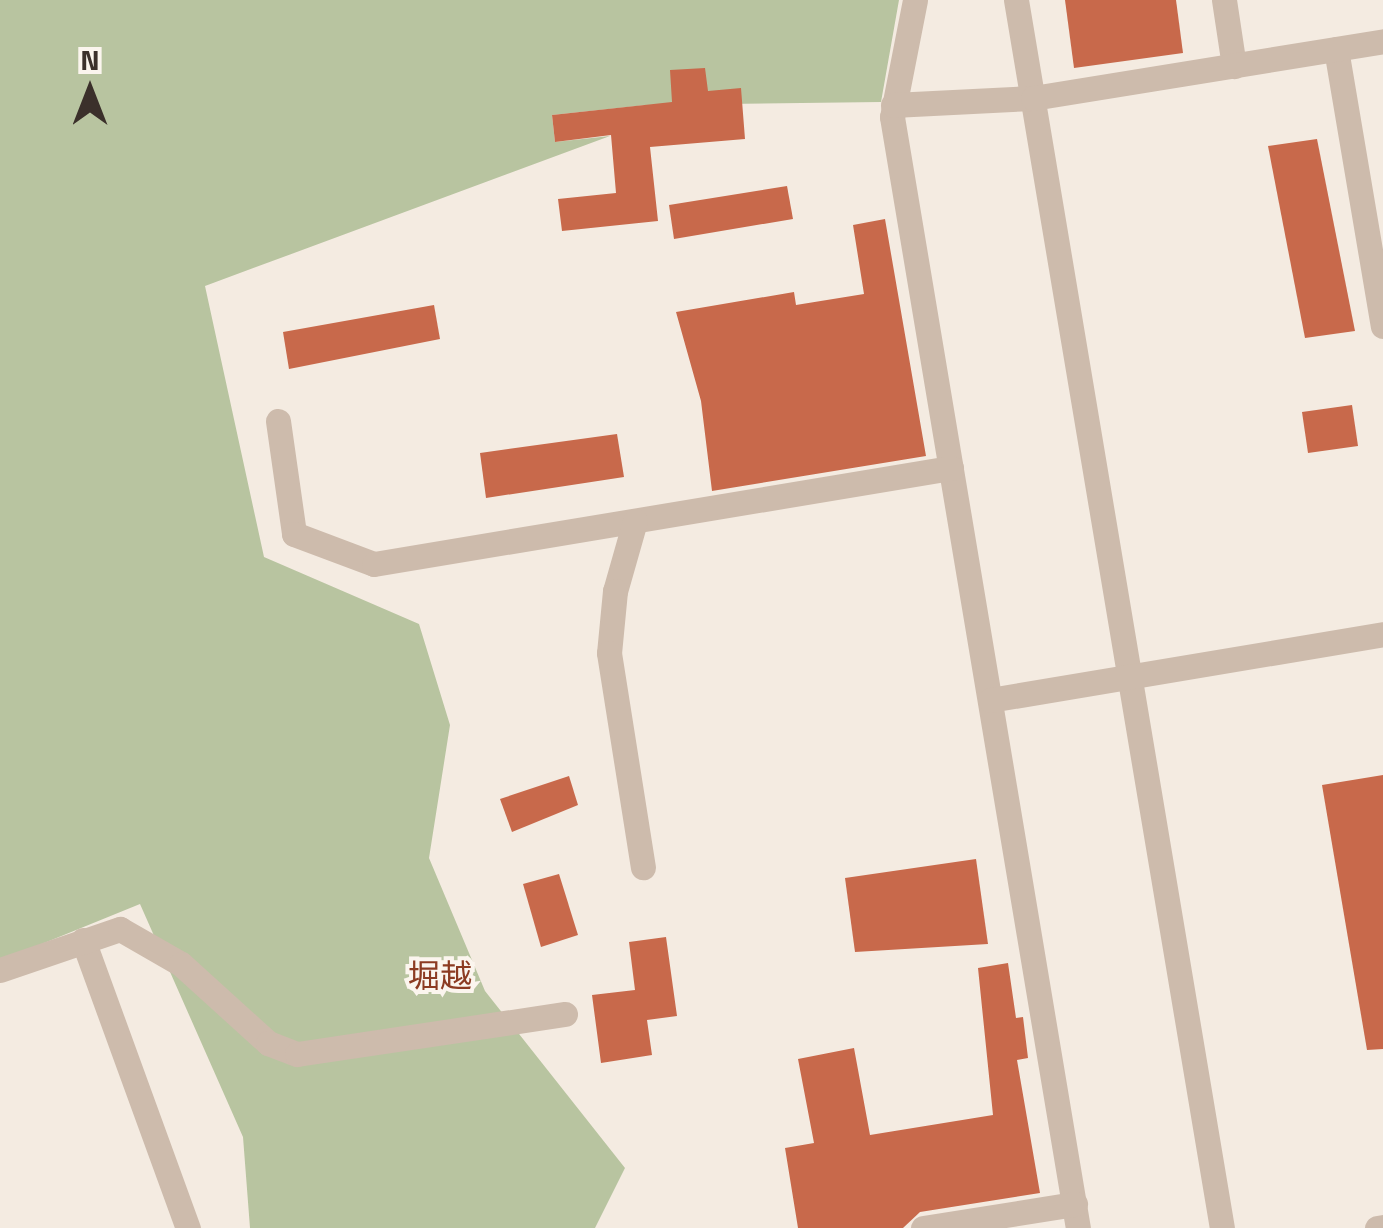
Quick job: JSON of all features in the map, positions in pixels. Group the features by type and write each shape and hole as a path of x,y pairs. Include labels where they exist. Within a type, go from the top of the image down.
{"street":[{"path":"915,0 893,105 1076,1216 923,1228"},
{"path":"1016,0 1222,1228"},
{"path":"1224,0 1234,66"},
{"path":"893,105 1034,98 1383,41"},
{"path":"1336,49 1383,326"},
{"path":"278,421 294,534 374,564 951,468"},
{"path":"634,521 615,592 609,653 642,867"},
{"path":"990,700 1383,634"},
{"path":"0,970 120,929 181,964 268,1043 297,1054 565,1014"},
{"path":"83,940 188,1228"}],"green space":[{"path":"0,0 899,0 881,102 646,105 552,115 555,142 610,136 205,286 264,557 419,624 450,725 429,858 485,991 625,1168 595,1228 250,1228 243,1137 140,904 0,961"}],"building":[{"path":"1065,0 1176,0 1183,53 1074,68"},
{"path":"705,68 708,91 741,88 745,139 650,147 658,221 562,231 558,199 616,193 611,135 555,142 552,115 672,102 670,70"},
{"path":"1317,139 1355,331 1305,338 1268,146"},
{"path":"787,186 793,219 674,239 669,205"},
{"path":"885,219 926,456 712,491 701,401 676,312 794,292 796,305 864,294 853,225"},
{"path":"434,305 440,339 289,369 283,332"},
{"path":"1352,405 1358,446 1308,453 1302,412"},
{"path":"617,434 624,477 486,498 480,453"},
{"path":"1383,775 1383,1049 1367,1050 1322,785"},
{"path":"569,776 578,805 512,832 500,799"},
{"path":"976,859 988,944 855,952 845,878"},
{"path":"559,874 578,935 541,947 523,884"},
{"path":"666,937 677,1016 647,1020 652,1055 601,1063 592,995 635,990 629,942"},
{"path":"1008,963 1016,1018 1023,1017 1028,1058 1017,1060 1040,1193 920,1212 903,1228 798,1228 785,1148 814,1143 798,1059 854,1048 870,1135 993,1115 978,968"}],"district":[{"name":"堀越","path":"440,975"}]}
